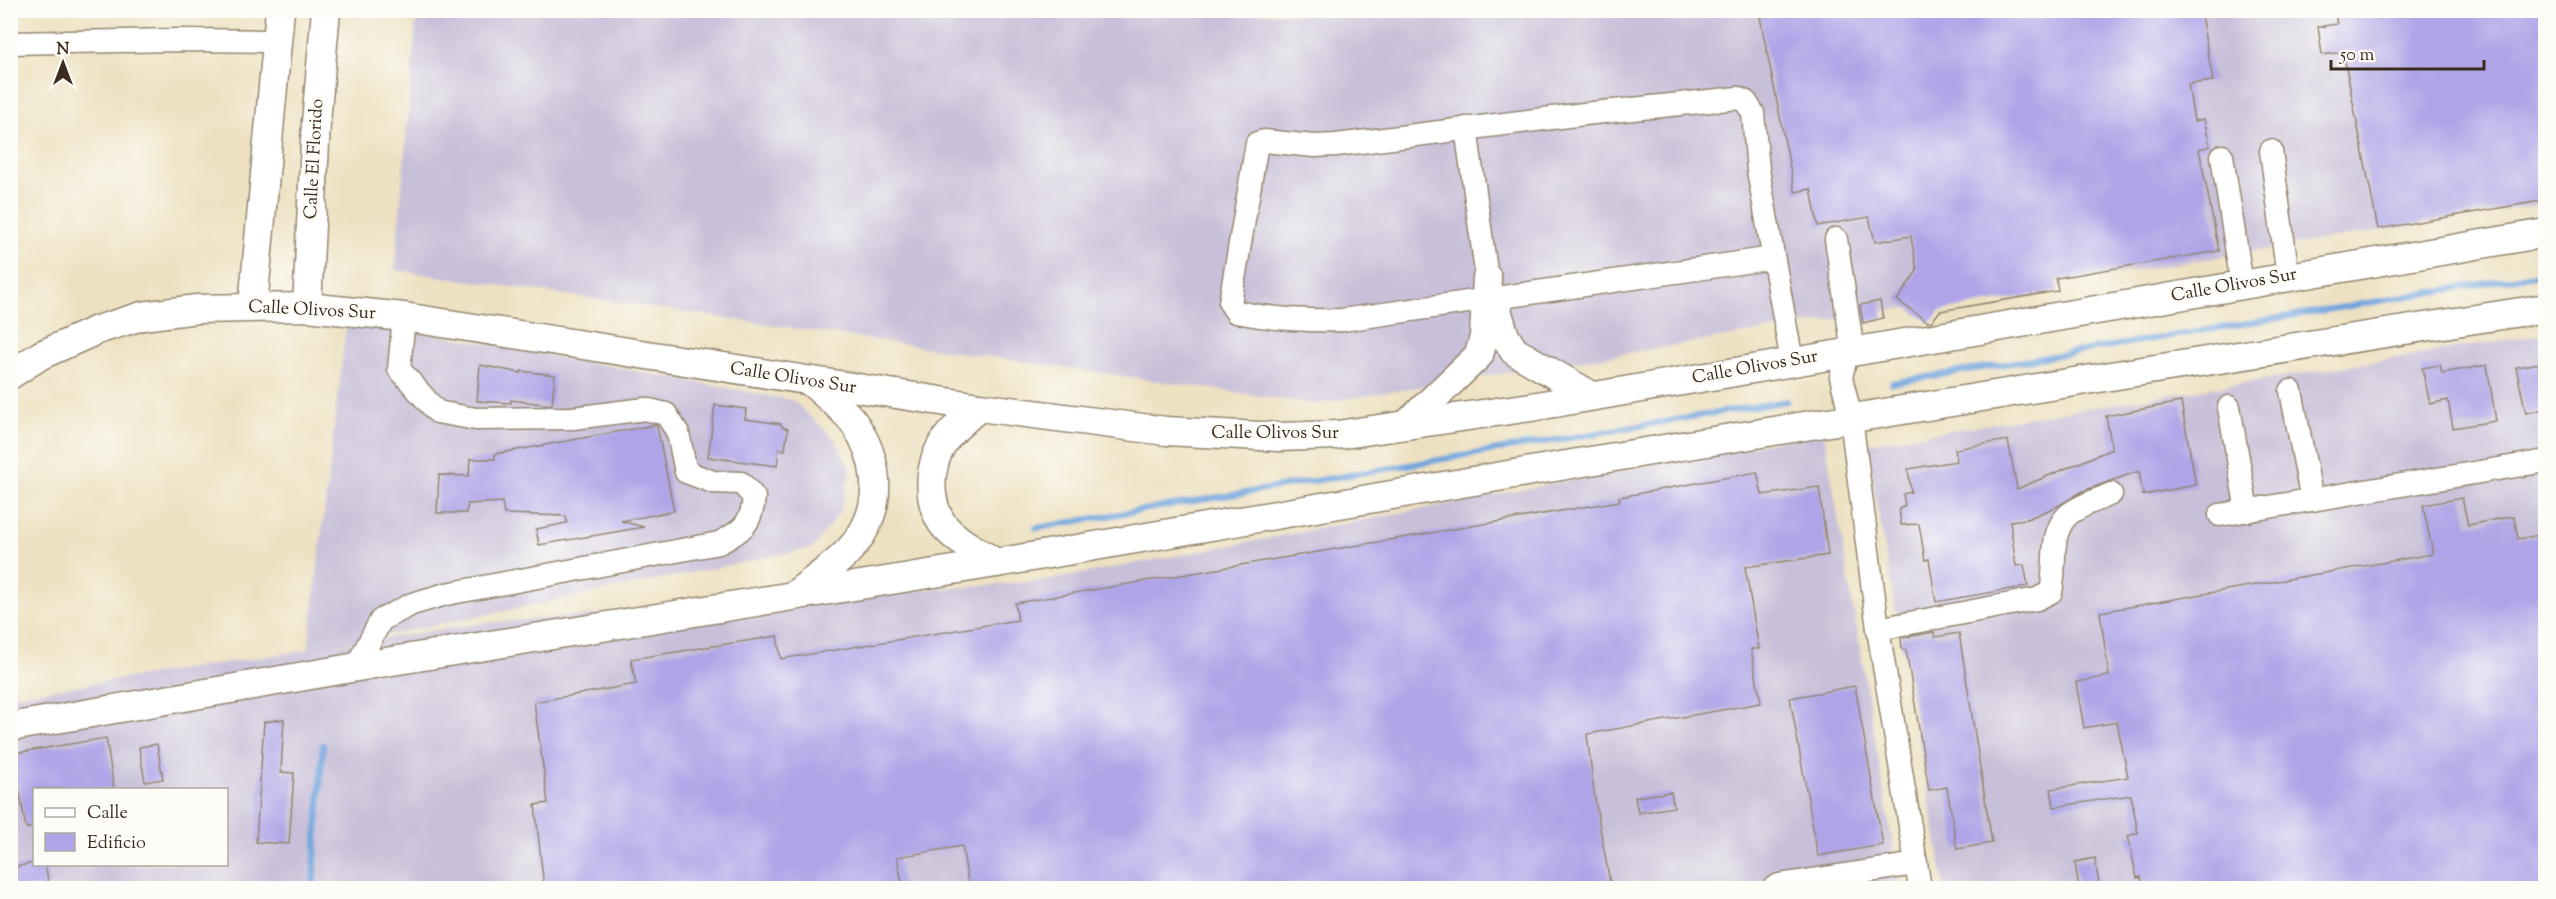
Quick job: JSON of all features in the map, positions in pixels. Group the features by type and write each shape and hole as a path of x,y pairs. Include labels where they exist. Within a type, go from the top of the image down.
{"main road":[{"path":"253,306 280,10"},
{"name":"Calle El Florido","path":"307,307 316,122 326,10"},
{"name":"Calle Olivos Sur","path":"10,375 41,355 97,330 142,316 197,309 253,306 307,307 404,317 811,382 1154,430 1225,436 1337,435 1592,396 2546,233"},
{"path":"1489,291 1505,336 1514,351 1592,396"},
{"path":"1407,425 1479,355 1484,337 1489,291"},
{"path":"10,727 356,667 996,563 1851,418 2546,308"},
{"path":"1479,355 1514,351"},
{"path":"795,594 842,556 861,534 873,505 875,467 867,444 852,421 811,382"},
{"path":"979,407 948,436 937,452 932,474 932,493 939,519 960,541 996,563"}],"lane":[{"path":"10,44 178,40 277,41"},
{"path":"1773,258 1489,291 1342,320 1308,321 1236,312 1230,303 1257,143 1264,141 1314,146 1336,145 1738,98 1746,102 1753,113 1758,170 1792,362"},
{"path":"1466,129 1489,291"},
{"path":"2271,151 2288,276"},
{"path":"2222,156 2242,285"},
{"path":"1836,239 1851,338 1840,377 1851,418 1878,629 1920,888"},
{"path":"356,667 381,620 412,604 446,594 719,543 739,533 753,514 754,497 741,483 713,482 686,472 678,433 666,414 645,409 573,418 476,419 437,412 399,369 404,317"},
{"path":"2291,391 2312,500"},
{"path":"2229,406 2247,511"},
{"path":"2220,515 2546,461"},
{"path":"1878,629 2037,599 2051,592 2054,580 2056,532 2069,514 2111,494"},
{"path":"1774,888 1779,885 1916,864"}],"shaded area":[{"path":"1158,10 1303,15 1303,10 2545,11 2545,204 1314,404 395,270 417,11"},
{"path":"347,318 792,400 834,438 851,469 840,511 813,548 327,647 485,623 1044,581 1824,432 1900,888 11,888 11,696 308,650"},
{"path":"2545,334 2545,888 1945,888 1866,444"}],"building":[{"path":"1776,10 2200,10 2213,81 2188,84 2194,121 2204,119 2210,146 2199,149 2219,251 2056,278 2058,291 1940,311 1932,321 1928,322 1897,300 1917,271 1911,236 1875,242 1869,217 1818,226 1811,189 1795,192 1760,17 1777,14"},
{"path":"2334,10 2546,10 2546,200 2378,229 2343,52 2322,55 2318,27 2337,24"},
{"path":"1880,301 1883,318 1863,323 1860,305"},
{"path":"2546,362 2546,409 2526,413 2516,367"},
{"path":"480,365 521,373 521,371 555,375 552,405 511,400 511,403 477,401"},
{"path":"2440,365 2442,373 2487,365 2496,421 2453,428 2448,400 2430,404 2422,368"},
{"path":"2181,402 2196,485 2143,495 2139,471 2083,491 2058,506 2027,519 2010,521 2016,566 2024,565 2028,586 1936,602 1929,559 1925,560 1919,524 1901,525 1899,509 1905,506 1903,494 1911,492 1908,469 1957,461 1955,449 2008,440 2017,489 2112,449 2106,416"},
{"path":"715,405 746,409 745,419 781,424 782,427 788,429 785,450 779,449 777,466 708,457"},
{"path":"657,426 674,511 621,521 644,527 539,545 536,529 567,523 566,516 504,514 502,502 468,504 466,513 437,513 439,475 469,476 470,459 495,459 495,454"},
{"path":"1757,472 1762,495 1819,487 1828,555 1745,567 1759,649 1751,649 1761,703 1587,734 1595,800 1611,888 1303,888 1302,883 1269,888 969,888 962,846 897,857 903,888 544,888 535,805 548,803 534,702 636,684 631,659 777,636 781,659 1018,620 1015,603 1620,501 1619,497"},
{"path":"2462,498 2468,525 2514,516 2518,539 2546,534 2546,888 2143,888 2141,877 2137,878 2128,836 2138,833 2131,795 2054,807 2051,789 2128,777 2117,722 2084,728 2076,682 2109,676 2100,612 2433,554 2423,505"},
{"path":"1934,632 1935,637 1959,633 1992,843 1957,849 1947,787 1929,790 1906,650 1902,650 1901,638"},
{"path":"1855,686 1883,845 1818,856 1790,698"},
{"path":"284,719 281,772 294,773 289,844 256,842 264,722"},
{"path":"106,738 114,788 33,788 33,828 26,828 18,783 10,784 10,754"},
{"path":"157,744 163,779 145,782 139,747"},
{"path":"1671,792 1674,807 1638,813 1635,797"},
{"path":"2095,858 2099,885 2079,888 2075,862"},
{"path":"29,864 45,866 49,886 15,888 11,868"}],"waterway":[{"path":"1892,383 2546,273"},
{"path":"1036,528 1787,401"},
{"path":"313,888 323,745"}]}
